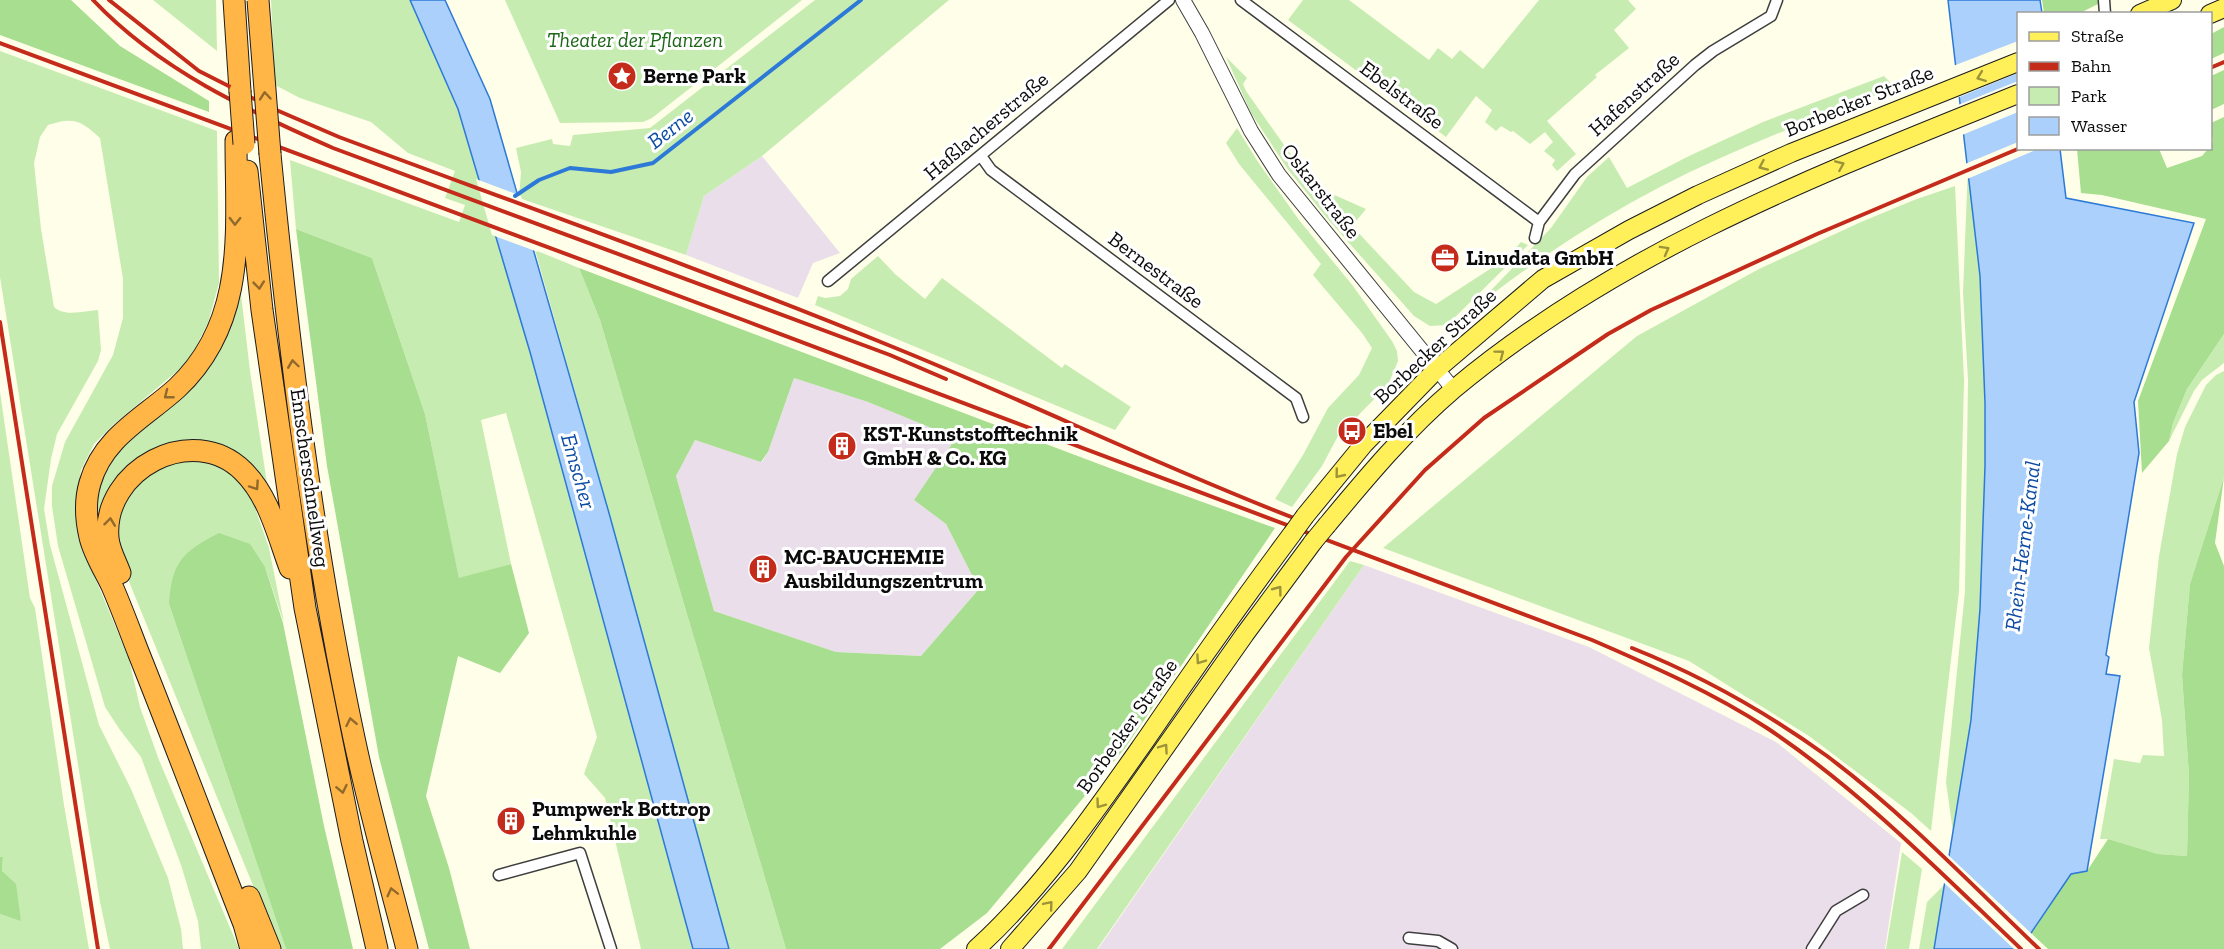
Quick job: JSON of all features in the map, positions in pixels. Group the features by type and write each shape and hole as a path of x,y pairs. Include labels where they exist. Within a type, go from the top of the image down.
{"highway":[{"path":"234,0 240,91 240,142 234,265 225,315 206,354 192,372 175,389 118,435 98,461 89,485 87,513 91,539 148,675 244,924 251,949"},
{"name":"Emscherschnellweg","path":"258,0 285,307 327,596 363,779 407,949"},
{"path":"240,142 305,608 352,841 377,949"},
{"path":"270,949 111,551 108,538 111,511 126,482 152,460 180,451 207,452 231,462 256,485 267,507 305,608"},
{"path":"244,924 258,949"}],"main road":[{"path":"2145,12 2172,0"},
{"name":"Borbecker Straße","path":"976,949 1010,916 1071,844 1233,612 1305,516 1364,444 1436,370 1543,279 1591,251 1698,195 1791,153 2017,63"},
{"name":"Borbecker Straße","path":"1010,949 1078,871 1245,634 1313,542 1392,448 1454,390 1570,303 1707,226 1793,186 1904,139 2017,95"}],"street":[{"name":"Haßlacherstraße","path":"828,281 1169,0"},
{"name":"Oskarstraße","path":"1183,0 1251,131 1279,175 1454,390"},
{"name":"Ebelstraße","path":"1240,0 1539,222"},
{"name":"Hafenstraße","path":"1535,238 1539,222 1575,174 1695,65 1713,51 1772,16 1778,0"},
{"name":"Bernestraße","path":"981,156 991,170 1296,398 1304,417"},
{"path":"499,875 580,853 611,949"},
{"path":"1812,949 1836,911 1863,895"},
{"path":"1409,938 1427,938 1452,949"}],"shaded area":[{"path":"762,156 840,253 813,263 798,298 686,255 704,196"},
{"path":"794,378 868,402 957,438 914,500 946,524 979,589 921,656 836,652 714,611 676,476 695,440 762,462 768,452"},
{"path":"1364,565 1589,647 1776,742 1901,843 1885,949 1098,949"}],"green space":[{"path":"0,0 71,0 120,46 209,101 209,112 0,35"},
{"path":"153,0 216,0 217,51"},
{"path":"271,0 410,0 458,109 530,352 693,949 641,949 605,798 584,774 597,737 506,413 481,420 511,564 459,579 425,414 372,258 296,229 290,160 459,222 465,205 445,198 455,171 408,153 371,122 300,98 275,85"},
{"name":"Berne Park","path":"505,0 802,0 652,118 643,122 560,123"},
{"path":"815,0 949,0 762,156 704,196 686,255 519,198 521,172 516,148 552,139 553,144 570,146 573,135 650,128"},
{"path":"1303,0 1349,0 1429,60 1438,48 1452,59 1460,50 1483,69 1539,0 1628,0 1636,9 1614,30 1629,48 1595,75 1597,77 1547,121 1576,154 1557,171 1552,165 1555,160 1544,151 1553,142 1545,132 1530,144 1513,131 1501,126 1496,131 1485,122 1492,110 1476,96 1446,137 1288,20"},
{"path":"2042,0 2106,0 2082,12 2044,12"},
{"path":"2224,27 2224,53 2212,59 2212,33"},
{"path":"0,51 217,131 219,283 208,323 188,362 113,425 94,444 81,470 76,502 78,537 129,659 140,707 159,760 239,949 201,949 198,921 181,865 141,757 105,707 58,546 52,506 52,486 65,442 113,355 123,318 123,279 100,138 82,124 64,121 48,125 40,137 34,163 41,229 54,307 69,313 98,310 101,350 98,361 57,434 44,509 50,545 99,725 131,789 168,878 181,929 183,949 110,949 100,902 0,277"},
{"path":"1226,57 1247,78 1243,84 1246,91 1289,152 1330,193 1366,209 1352,226 1414,292 1436,304 1507,258 1521,242 1528,245 1447,325 1430,326 1414,316 1326,217 1287,168 1251,113"},
{"path":"2224,70 2224,104 2212,110 2212,76"},
{"path":"1884,76 1891,83 1892,89 1745,147 1660,187 1563,244 1472,310 1551,228 1587,177 1609,157 1627,188 1763,122"},
{"path":"2224,117 2224,334 2187,389 2173,423 2169,441 2142,473 2138,401 2206,219 2102,195 2081,193 2077,150 2159,150 2167,168 2202,156 2207,150 2212,150 2212,123"},
{"path":"1237,128 1299,220 1353,286 1397,351 1398,361 1388,385 1338,436 1322,466 1292,507 1275,499 1303,455 1328,408 1359,375 1372,348 1313,275 1321,264 1239,164 1226,143"},
{"path":"1968,165 1980,278 1983,333 1985,444 1983,554 1971,719 1953,832 1946,782 1965,591 1968,380 1963,293"},
{"path":"1955,186 1964,380 1959,591 1931,831 1911,813 1809,736 1689,661 1383,548 1637,336 1759,269 1861,222"},
{"path":"296,229 372,258 425,414 459,578 511,564 529,633 500,673 458,656 426,796 449,868 470,949 429,949 379,757 327,466"},
{"path":"535,250 579,268 600,320 786,949 729,949"},
{"path":"878,256 895,274 925,299 942,278 1062,368 1065,364 1131,407 1115,430 815,305 818,296 825,298 840,296 848,289 851,279"},
{"path":"579,268 1144,481 1275,528 1125,748 987,913 940,949 786,949 600,320","holes":["794,378 868,402 956,438 914,500 946,524 979,589 921,656 836,652 714,611 676,476 695,440 761,462 768,452"]},
{"path":"240,286 268,490 180,443 162,447 133,461 113,484 106,499 100,534 94,513 95,500 108,459 171,402"},
{"path":"2224,334 2224,363 2202,380 2194,391 2169,441 2173,423 2187,389"},
{"path":"2224,371 2224,477 2190,584 2182,675 2189,775 2187,856 2158,854 2108,839 2100,839 2114,759 2140,763 2143,755 2164,756 2162,720 2149,648 2159,556 2177,454 2185,427 2206,385"},
{"path":"0,392 30,598 35,608 64,805 89,949 0,949 0,914 21,920 2,871 3,857 0,857"},
{"path":"167,459 209,461 233,474 251,496 269,548 284,623 265,567 169,604 286,949 279,949 121,562 115,541 125,491"},
{"path":"2224,477 2215,543 2224,566 2224,949 2048,949 2031,933 2071,873 2087,871 2108,839 2158,854 2187,856 2189,775 2182,675 2190,584"},
{"path":"219,533 250,544 265,567 283,623 324,826 353,949 286,949 169,604 173,578 181,560 196,546"},
{"path":"1350,561 1364,565 1097,949 1062,949"},
{"path":"1902,852 1922,869 1909,949 1886,949"},
{"path":"0,857 3,857 2,871 16,884 21,921 0,914"},
{"path":"1945,884 1934,949 1919,949 1927,902"}],"water":[{"name":"Emscher","path":"410,0 445,0 490,99 609,513 729,949 693,949 530,352 458,109"},
{"name":"Rhein-Herne-Kanal","path":"1948,0 2040,0 2042,12 2017,12 2017,150 2060,150 2066,198 2194,223 2134,402 2139,453 2106,655 2109,657 2106,674 2120,676 2087,871 2071,874 2031,933 2026,949 1934,949 1971,720 1980,609 1985,403 1980,276"}],"pier":[{"path":"2017,41 2017,73 1957,98 1953,66"},
{"path":"2017,81 2017,112 1962,135 1958,105"},
{"path":"2017,142 2017,150 2036,150 1967,179 1965,164"},
{"path":"476,179 521,196 538,252 492,235"},
{"path":"1946,853 2033,935 2030,949 2014,949 1942,881"}],"waterway":[{"name":"Berne","path":"515,196 539,180 570,168 611,172 653,163 861,0"}],"railway":[{"path":"93,0 119,25 175,68 268,119 333,148 890,355 946,379"},
{"path":"109,0 199,71 274,109 339,137 824,319 1299,520"},
{"path":"0,43 746,321 1592,640 1637,660 1725,703 1801,752 1867,805 2021,949"},
{"path":"2212,67 2224,62"},
{"path":"1049,949 1346,557 1425,470 1484,418 1608,334 1651,310 1817,234 2017,149"},
{"path":"0,322 98,949"},
{"path":"1632,648 1683,670 1733,696 1781,724 1827,756 1909,825 2039,949"}],"place":[{"name":"Berne Park","path":"622,76"},
{"name":"Linudata GmbH","path":"1445,258"},
{"name":"Ebel","path":"1352,431"},
{"name":"KST-Kunststofftechnik GmbH & Co. KG","path":"842,446"},
{"name":"MC-BAUCHEMIE Ausbildungszentrum","path":"763,569"},
{"name":"Pumpwerk Bottrop Lehmkuhle","path":"511,821"}],"park label":[{"name":"Theater der Pflanzen","path":"635,40"}]}
